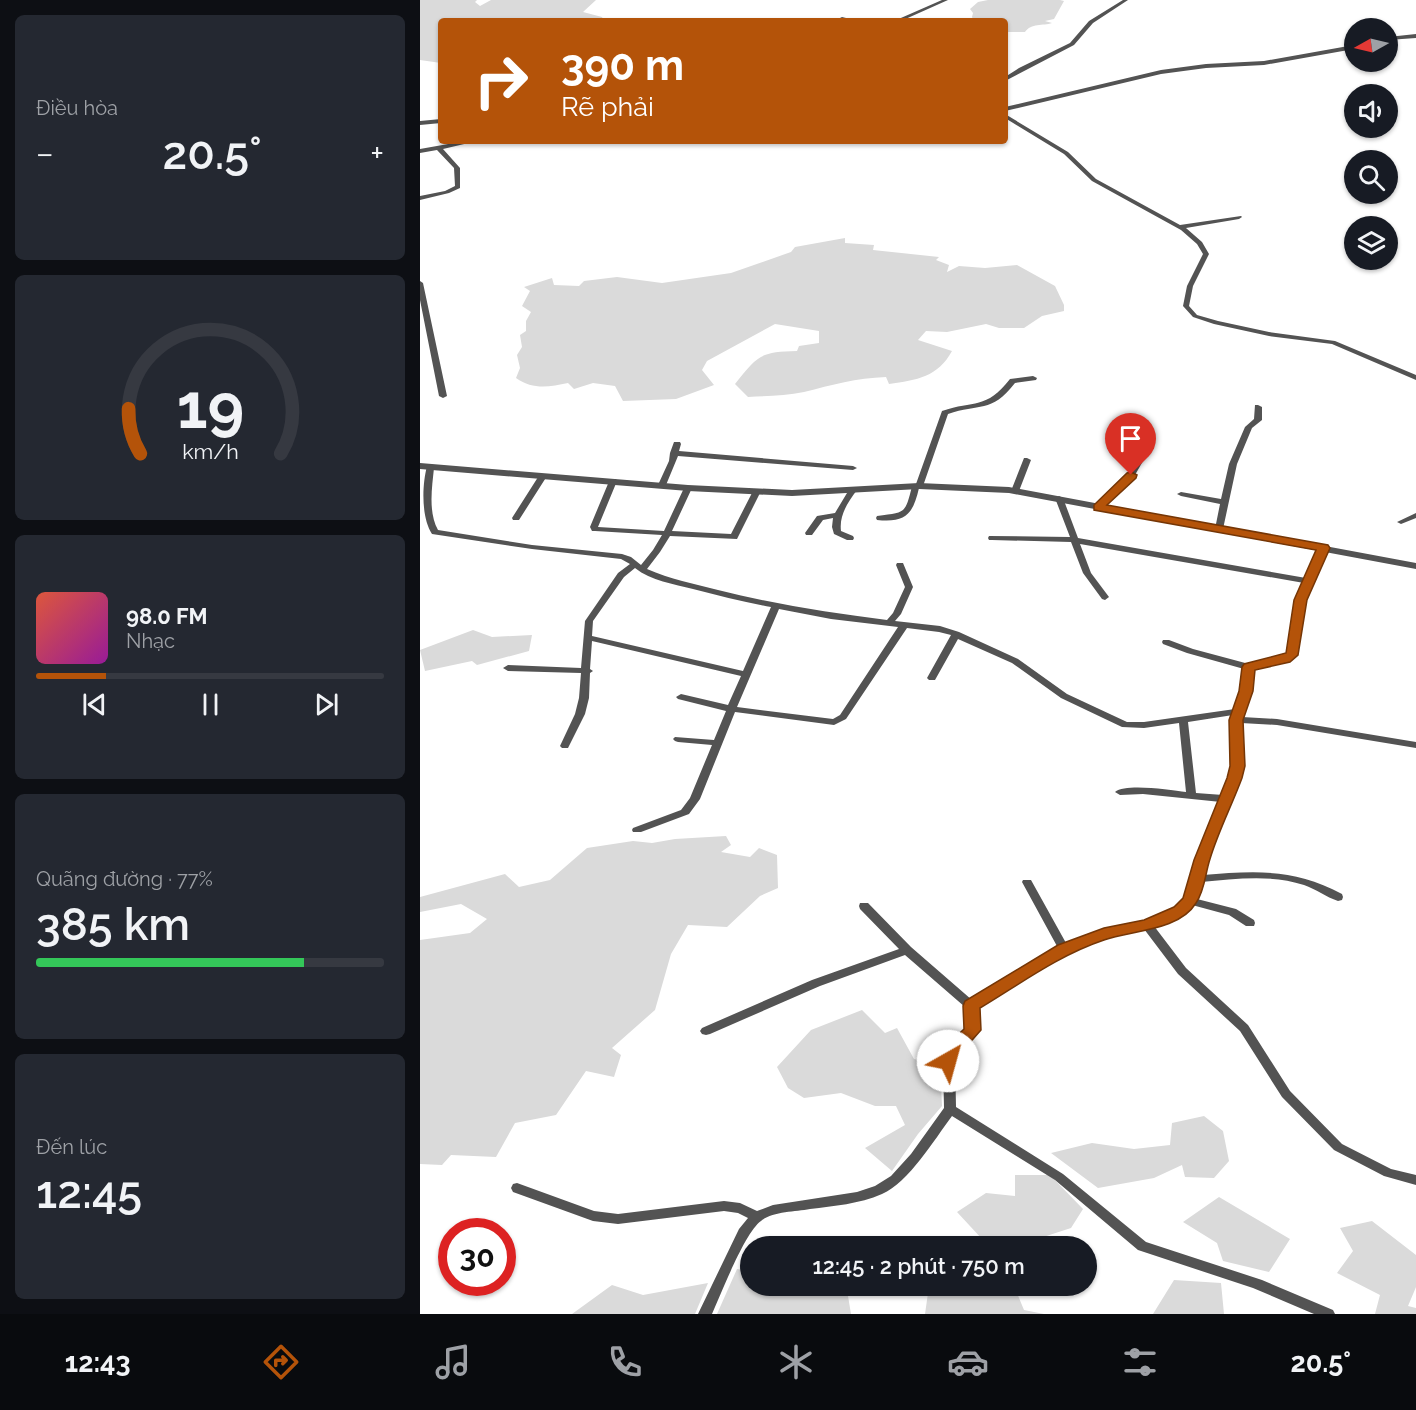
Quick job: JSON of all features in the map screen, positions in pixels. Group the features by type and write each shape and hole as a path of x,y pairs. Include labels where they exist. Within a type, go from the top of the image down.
{"street":[{"path":"904,18 946,0"},
{"path":"1008,76 1072,44 1091,22 1126,0"},
{"path":"1398,38 1416,36"},
{"path":"1008,108 1161,72 1206,66 1264,63 1344,49"},
{"path":"1008,118 1066,153 1094,180 1180,226 1200,243 1205,250 1202,266 1187,297 1186,306 1191,313 1206,320 1243,330 1333,342 1416,378"},
{"path":"420,123 438,121"},
{"path":"420,151 461,144"},
{"path":"420,198 447,192 458,186 457,168 440,149"},
{"path":"1180,226 1239,217"},
{"path":"420,283 443,396"},
{"path":"880,518 905,515 910,511 917,486 945,413 986,403 998,398 1013,381 1032,378"},
{"path":"1219,529 1233,464 1249,431 1258,420 1258,407"},
{"path":"662,486 673,461 677,444"},
{"path":"674,453 854,468"},
{"path":"1015,491 1027,460"},
{"path":"1098,507 1128,480 1139,461"},
{"path":"1416,566 1015,491 917,486 792,493 688,488 425,467 430,525 435,532 531,547 610,555 628,559 676,582 776,606 940,629 1015,661 1064,696 1125,725 1237,716 1416,745"},
{"path":"516,518 543,476"},
{"path":"613,481 594,528 734,537 757,491"},
{"path":"565,746 580,714 588,671 588,626 594,612 621,575 656,555 688,488"},
{"path":"850,537 837,532 836,526 838,516 853,490"},
{"path":"1180,494 1224,502"},
{"path":"1059,498 1087,573 1105,597"},
{"path":"1401,522 1416,515"},
{"path":"809,533 820,518 838,516"},
{"path":"993,538 1074,540 1308,581"},
{"path":"1166,642 1249,667 1285,659 1292,655 1297,619 1308,581 1324,548"},
{"path":"889,623 897,614 909,587 900,565"},
{"path":"638,830 672,818 689,808 776,606"},
{"path":"681,697 731,709 838,721 904,625"},
{"path":"932,678 956,634"},
{"path":"589,638 746,674"},
{"path":"971,1006 1064,949 1104,934 1147,925 1180,911 1190,901 1202,860 1227,799 1237,766 1237,716 1246,691 1249,667"},
{"path":"508,668 588,671"},
{"path":"1183,720 1191,795"},
{"path":"678,739 717,743"},
{"path":"1120,792 1143,790 1227,799"},
{"path":"1198,879 1277,874 1307,882 1338,897"},
{"path":"1027,882 1064,949"},
{"path":"1190,901 1232,912 1250,923"},
{"path":"705,1314 742,1233 756,1217 773,1210 827,1203 879,1190 895,1179 915,1157 950,1109 948,1061 952,1052 972,1030 971,1006 907,950 864,906"},
{"path":"1147,925 1182,971 1244,1028 1286,1094 1331,1140 1356,1158 1388,1173 1416,1180"},
{"path":"706,1032 816,983 907,950"},
{"path":"950,1109 1059,1178 1142,1246 1257,1284 1328,1314"},
{"path":"517,1188 593,1216 618,1219 724,1206 740,1208 756,1217"}],"shaded area":[{"path":"420,0 477,0 475,2 480,6 491,0 596,0 583,12 602,18 438,18 438,63 420,60"},
{"path":"988,0 1064,1 1054,19 1045,21 1052,23 1034,26 1025,32 1008,32 1008,18 972,18 973,13 970,9 978,2"},
{"path":"845,238 845,243 874,245 873,250 939,257 936,260 949,265 947,272 959,266 985,268 1017,265 1055,286 1064,305 1064,311 1042,316 1024,328 999,328 986,324 947,332 926,331 918,340 952,351 946,360 926,376 889,384 886,377 875,378 844,382 797,393 748,397 735,384 755,361 767,354 797,351 799,346 819,343 819,331 775,324 707,361 702,370 714,385 676,399 623,401 615,386 593,383 574,389 568,383 535,386 516,378 520,368 517,355 522,347 520,335 526,331 526,321 531,312 522,306 530,291 524,287 552,278 554,285 579,286 584,281 617,277 662,283 731,273 791,252 795,247"},
{"path":"473,630 492,637 532,635 529,651 477,665 472,661 425,671 420,650"},
{"path":"726,836 731,845 721,852 750,857 759,848 777,855 778,888 760,896 727,927 688,925 671,954 655,1010 612,1048 621,1055 614,1077 586,1071 556,1115 515,1123 496,1157 451,1155 442,1165 420,1164 420,940 470,933 487,919 461,904 420,912 420,897 505,874 519,887 550,880 587,848 633,841 652,843 675,839"},
{"path":"862,1010 885,1033 897,1028 914,1059 940,1065 942,1106 918,1134 892,1171 865,1148 905,1125 896,1106 875,1106 841,1093 804,1098 788,1088 777,1067 811,1030"},
{"path":"1204,1116 1223,1131 1229,1161 1214,1178 1185,1177 1182,1165 1154,1178 1098,1188 1051,1153 1092,1143 1134,1149 1170,1145 1172,1123"},
{"path":"1015,1175 1050,1175 1083,1209 1071,1228 1046,1236 979,1236 957,1212 986,1193 1015,1196"},
{"path":"1219,1197 1290,1239 1269,1272 1223,1261 1217,1243 1183,1222"},
{"path":"1372,1221 1416,1255 1416,1287 1408,1306 1416,1308 1416,1314 1375,1314 1380,1295 1337,1273 1353,1251 1340,1228"},
{"path":"737,1269 740,1269 740,1296 848,1296 851,1314 717,1314"},
{"path":"1174,1280 1221,1283 1224,1314 1153,1314"},
{"path":"708,1283 695,1314 572,1314 612,1285 643,1295"},
{"path":"928,1296 1018,1296 1024,1310 1044,1314 925,1314"}],"route":[{"path":"948,1061 952,1052 972,1030 974,1024 971,1006 1064,949 1083,940 1147,925 1180,911 1187,905 1192,898 1200,865 1235,778 1237,712 1246,691 1249,667 1285,659 1292,655 1301,600 1324,548 1098,507 1131,475"}]}
